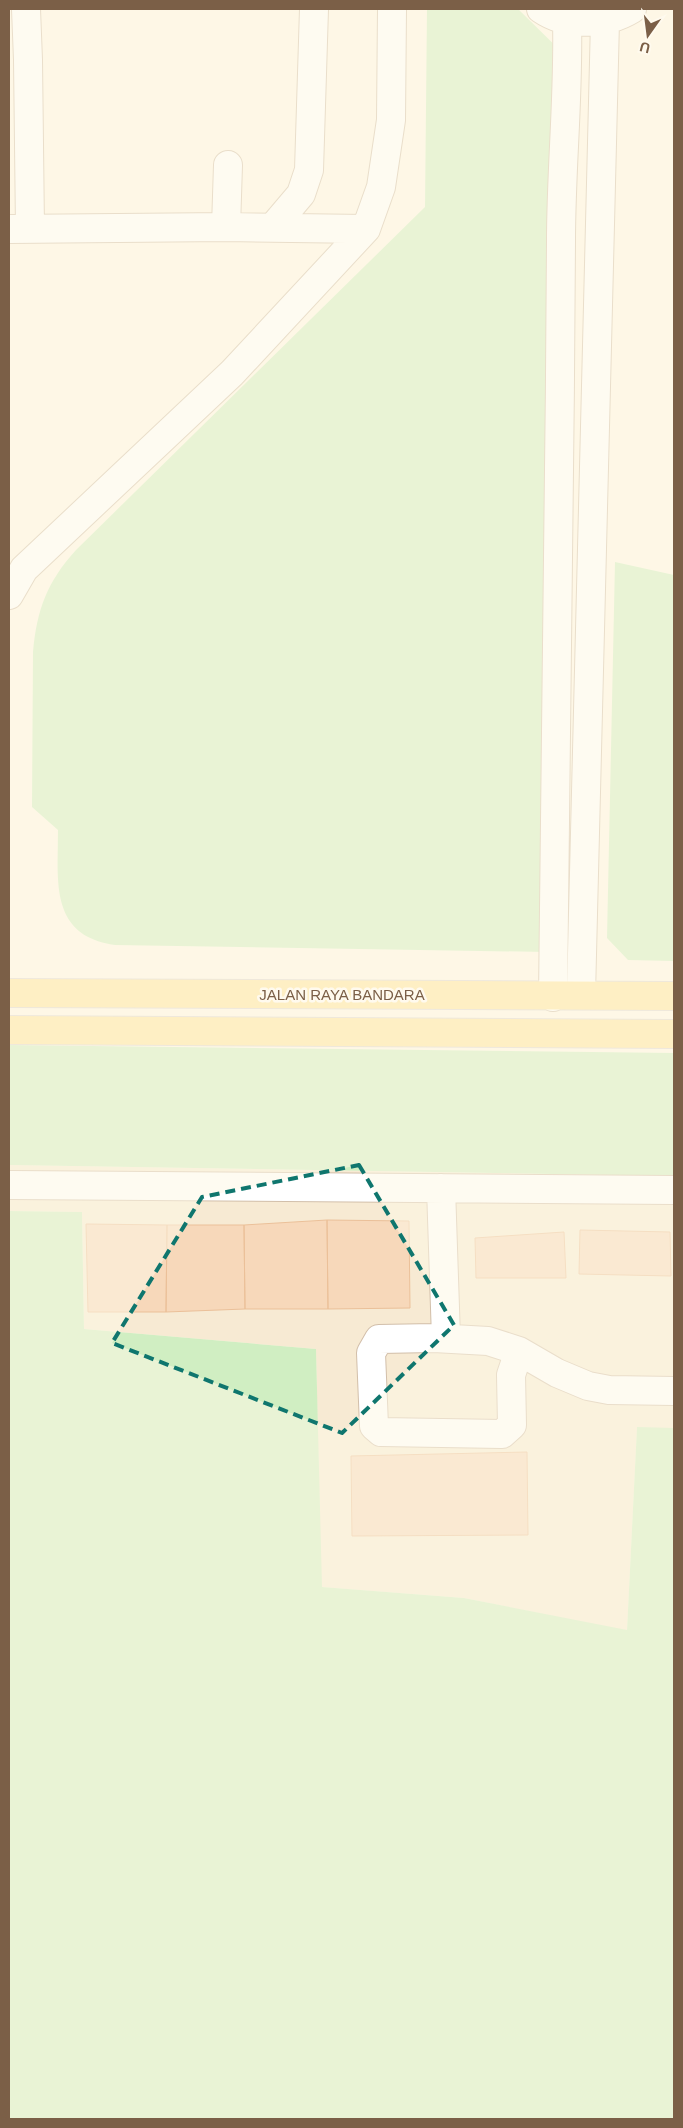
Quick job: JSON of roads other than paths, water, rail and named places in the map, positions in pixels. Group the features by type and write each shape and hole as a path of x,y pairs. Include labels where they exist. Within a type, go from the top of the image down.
{"main road":[{"name":"JALAN RAYA BANDARA","path":"9,993 674,996"},
{"path":"9,1030 674,1034"}],"street":[{"path":"26,9 28,60 19,229 226,227 366,229"},
{"path":"273,227 301,194 309,170 314,9"},
{"path":"9,595 24,569 232,373 366,229 380,187 391,120 392,9"},
{"path":"541,9 551,16 567,20 605,21 632,9"},
{"path":"553,996 558,736 561,195 568,62 567,20"},
{"path":"581,995 605,21"},
{"path":"226,227 228,165"},
{"path":"9,1185 674,1190"},
{"path":"441,1188 446,1338"},
{"path":"519,1351 512,1374 512,1425 502,1434 381,1432 374,1426 371,1353 379,1339 446,1338 488,1341 519,1351 557,1373 588,1386 609,1390 674,1391"}]}
